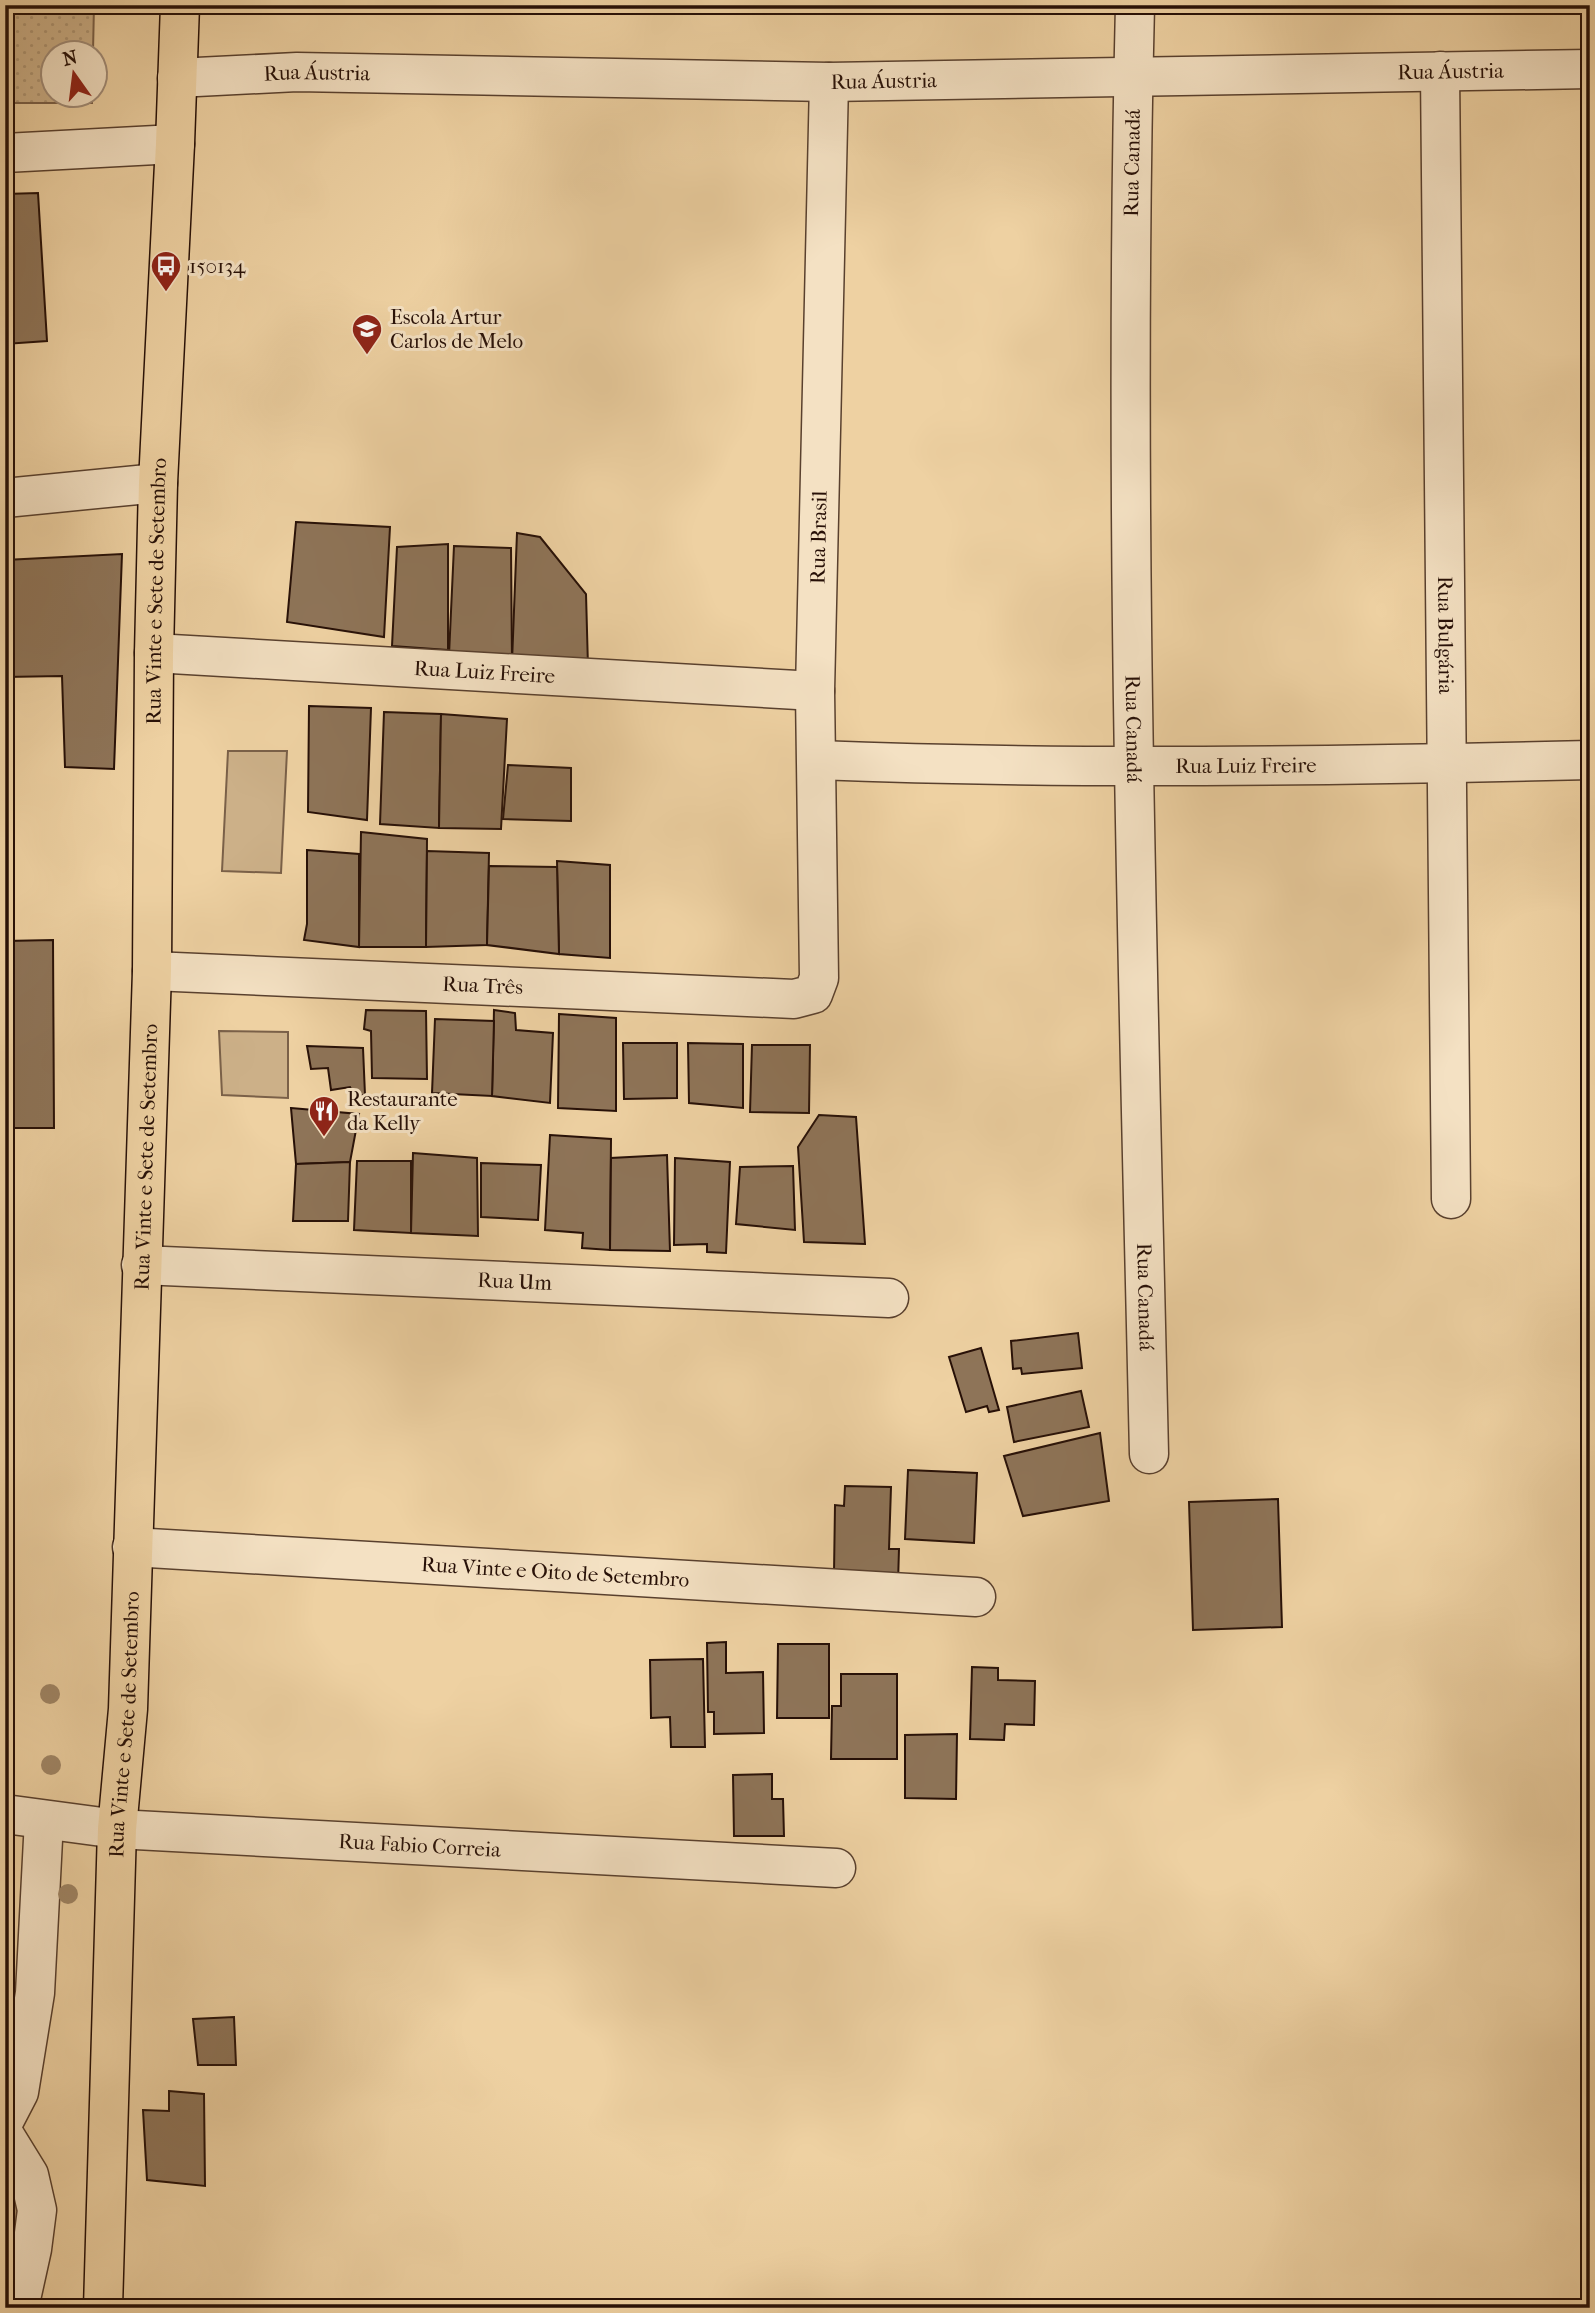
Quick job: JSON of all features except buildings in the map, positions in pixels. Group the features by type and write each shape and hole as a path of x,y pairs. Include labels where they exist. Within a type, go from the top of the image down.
{"main road":[{"name":"Rua Vinte e Sete de Setembro","path":"103,2308 117,1829 128,1709 152,971 158,483 176,144 180,5"}],"street":[{"name":"Rua Canadá","path":"1135,5 1129,351 1133,766 1149,1454"},
{"name":"Rua Áustria","path":"177,78 297,72 829,82 1590,69"},
{"name":"Rua Bulgária","path":"1440,71 1451,1199"},
{"name":"Rua Brasil","path":"813,994 818,978 814,691 829,82"},
{"path":"5,153 176,144"},
{"path":"5,498 158,483"},
{"name":"Rua Luiz Freire","path":"154,653 814,691"},
{"name":"Rua Luiz Freire","path":"817,760 928,765 1133,766 1590,760"},
{"name":"Rua Três","path":"152,971 794,999 813,994"},
{"name":"Rua Um","path":"141,1265 889,1298"},
{"name":"Rua Vinte e Oito de Setembro","path":"132,1547 976,1597"},
{"name":"Rua Fabio Correia","path":"5,1814 117,1829 836,1868"},
{"path":"5,2119 19,2092 35,1993 44,1820"},
{"path":"5,2136 29,2175 37,2210 33,2249 19,2308"}],"shaded area":[{"path":"5,5 94,5 93,38 38,38 38,103 5,103"},
{"path":"228,751 287,751 281,873 222,871"},
{"path":"219,1031 288,1032 288,1098 222,1095"}],"place":[{"name":"150134","path":"166,293"},
{"name":"Escola Artur Carlos de Melo","path":"367,356"},
{"name":"Restaurante da Kelly","path":"324,1138"}]}
